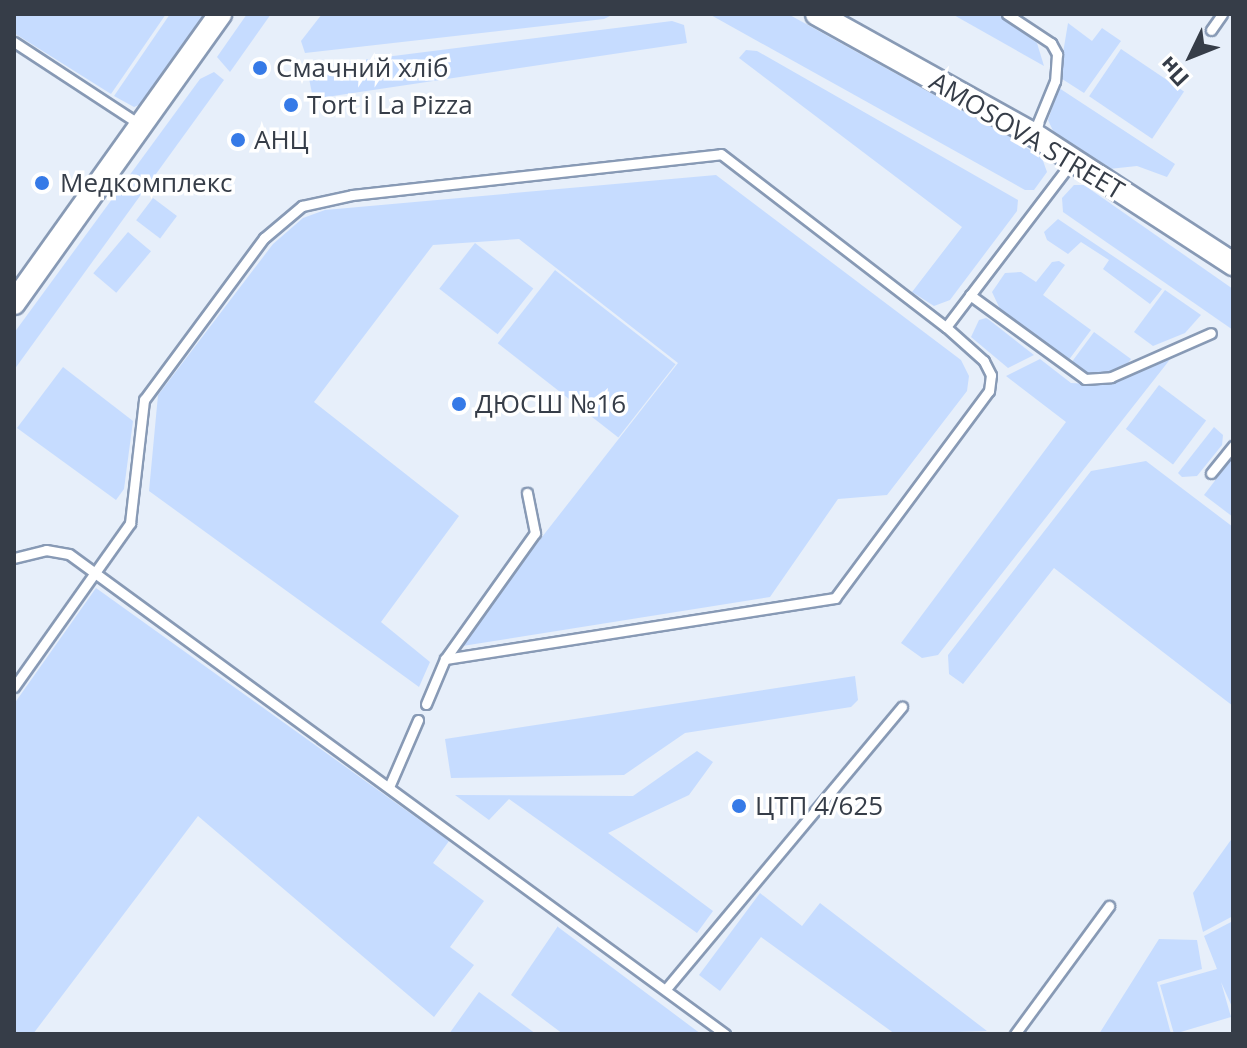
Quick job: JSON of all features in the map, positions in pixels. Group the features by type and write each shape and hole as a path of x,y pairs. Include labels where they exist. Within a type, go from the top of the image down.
{"street":[{"path":"14,303 23,277 141,125 220,14"},
{"name":"AMOSOVA STREET","path":"817,14 1033,134 1233,264"}],"lane":[{"path":"1007,14 1051,43 1057,54 1055,81 1033,134"},
{"path":"1211,30 1222,14"},
{"path":"14,42 141,125"},
{"path":"14,687 130,523 144,400 264,238 289,214 313,202 721,154 946,327 984,361 992,379 989,391 835,598 445,659"},
{"path":"946,327 1073,160"},
{"path":"970,295 1085,379 1111,377 1211,333"},
{"path":"1211,473 1233,446"},
{"path":"426,704 445,659 535,533 527,493"},
{"path":"14,558 58,551 94,572 725,1034"},
{"path":"666,989 902,707"},
{"path":"389,787 418,720"},
{"path":"1015,1034 1109,906"}],"shaded area":[{"path":"14,14 166,14 111,94 14,33"},
{"path":"170,14 206,14 144,103 134,107 114,96"},
{"path":"247,14 271,14 230,72 217,57"},
{"path":"322,14 614,14 604,19 305,53 301,41"},
{"path":"709,14 788,14 1010,137 1042,158 1047,172 1034,190 1025,190"},
{"path":"952,14 998,14 1037,43 1044,66"},
{"path":"672,21 684,25 687,43 313,99 309,78 322,65"},
{"path":"1068,23 1092,41 1102,28 1121,41 1084,93 1059,77"},
{"path":"1121,49 1184,91 1152,139 1089,96"},
{"path":"746,50 757,51 1018,200 1017,211 950,300 934,306 912,292 962,227 739,58"},
{"path":"214,72 224,80 14,370 14,333 200,79"},
{"path":"1059,88 1175,164 1167,177 1137,166 1109,169 1054,133 1048,120"},
{"path":"716,175 961,360 969,376 967,391 887,495 838,499 770,597 456,647 678,363 519,239 433,245 314,402 459,516 381,622 430,662 419,687 149,491 158,395 273,244 303,218 325,210"},
{"path":"1074,185 1084,185 1233,289 1233,330 1063,212 1062,198"},
{"path":"153,198 177,216 160,238 136,220"},
{"path":"1058,219 1162,289 1150,304 1103,269 1109,260 1081,242 1068,254 1047,240 1044,232"},
{"path":"128,232 151,251 116,293 93,273"},
{"path":"475,243 533,289 498,334 439,289"},
{"path":"1059,261 1065,265 1043,295 1091,330 1068,361 1000,309 992,292 1005,273 1021,272 1036,282 1052,262"},
{"path":"555,270 676,364 618,437 498,343"},
{"path":"1165,290 1201,315 1185,333 1153,346 1134,332"},
{"path":"986,318 1034,355 1008,368 971,337 979,320"},
{"path":"1094,332 1131,359 1128,363 1113,373 1090,377 1071,363"},
{"path":"1175,353 938,655 922,658 901,643 1066,422 1006,376 1040,359 1071,383 1104,385"},
{"path":"63,367 133,421 124,489 116,500 17,428"},
{"path":"1159,385 1206,421 1173,464 1126,429"},
{"path":"1214,427 1223,435 1222,445 1197,476 1182,477 1178,473"},
{"path":"1233,457 1233,517 1204,495"},
{"path":"1146,461 1233,527 1233,706 1054,568 963,684 949,674 948,655 1091,471"},
{"path":"96,588 449,841 433,863 484,901 450,947 474,965 434,1017 198,816 33,1034 14,1034 14,704"},
{"path":"855,676 858,700 851,707 685,733 624,775 451,778 445,739"},
{"path":"697,751 713,762 689,795 608,833 713,911 697,933 509,799 489,820 455,795 633,796"},
{"path":"1233,837 1233,916 1203,932 1193,893"},
{"path":"760,893 802,926 820,903 987,1031 895,1034 761,937 720,991 699,975"},
{"path":"1233,921 1233,1009 1221,982 1231,1017 1174,1034 1160,985 1217,969 1204,936"},
{"path":"558,926 701,1034 563,1034 511,995"},
{"path":"1159,939 1197,940 1202,969 1157,982 1171,1034 1099,1034"},
{"path":"479,992 536,1034 449,1034"}],"place":[{"name":"Смачний хліб","path":"260,68"},
{"name":"Tort i La Pizza","path":"291,105"},
{"name":"АНЦ","path":"238,140"},
{"name":"Медкомплекс","path":"42,183"},
{"name":"ДЮСШ №16","path":"459,404"},
{"name":"ЦТП 4/625","path":"739,806"}]}
